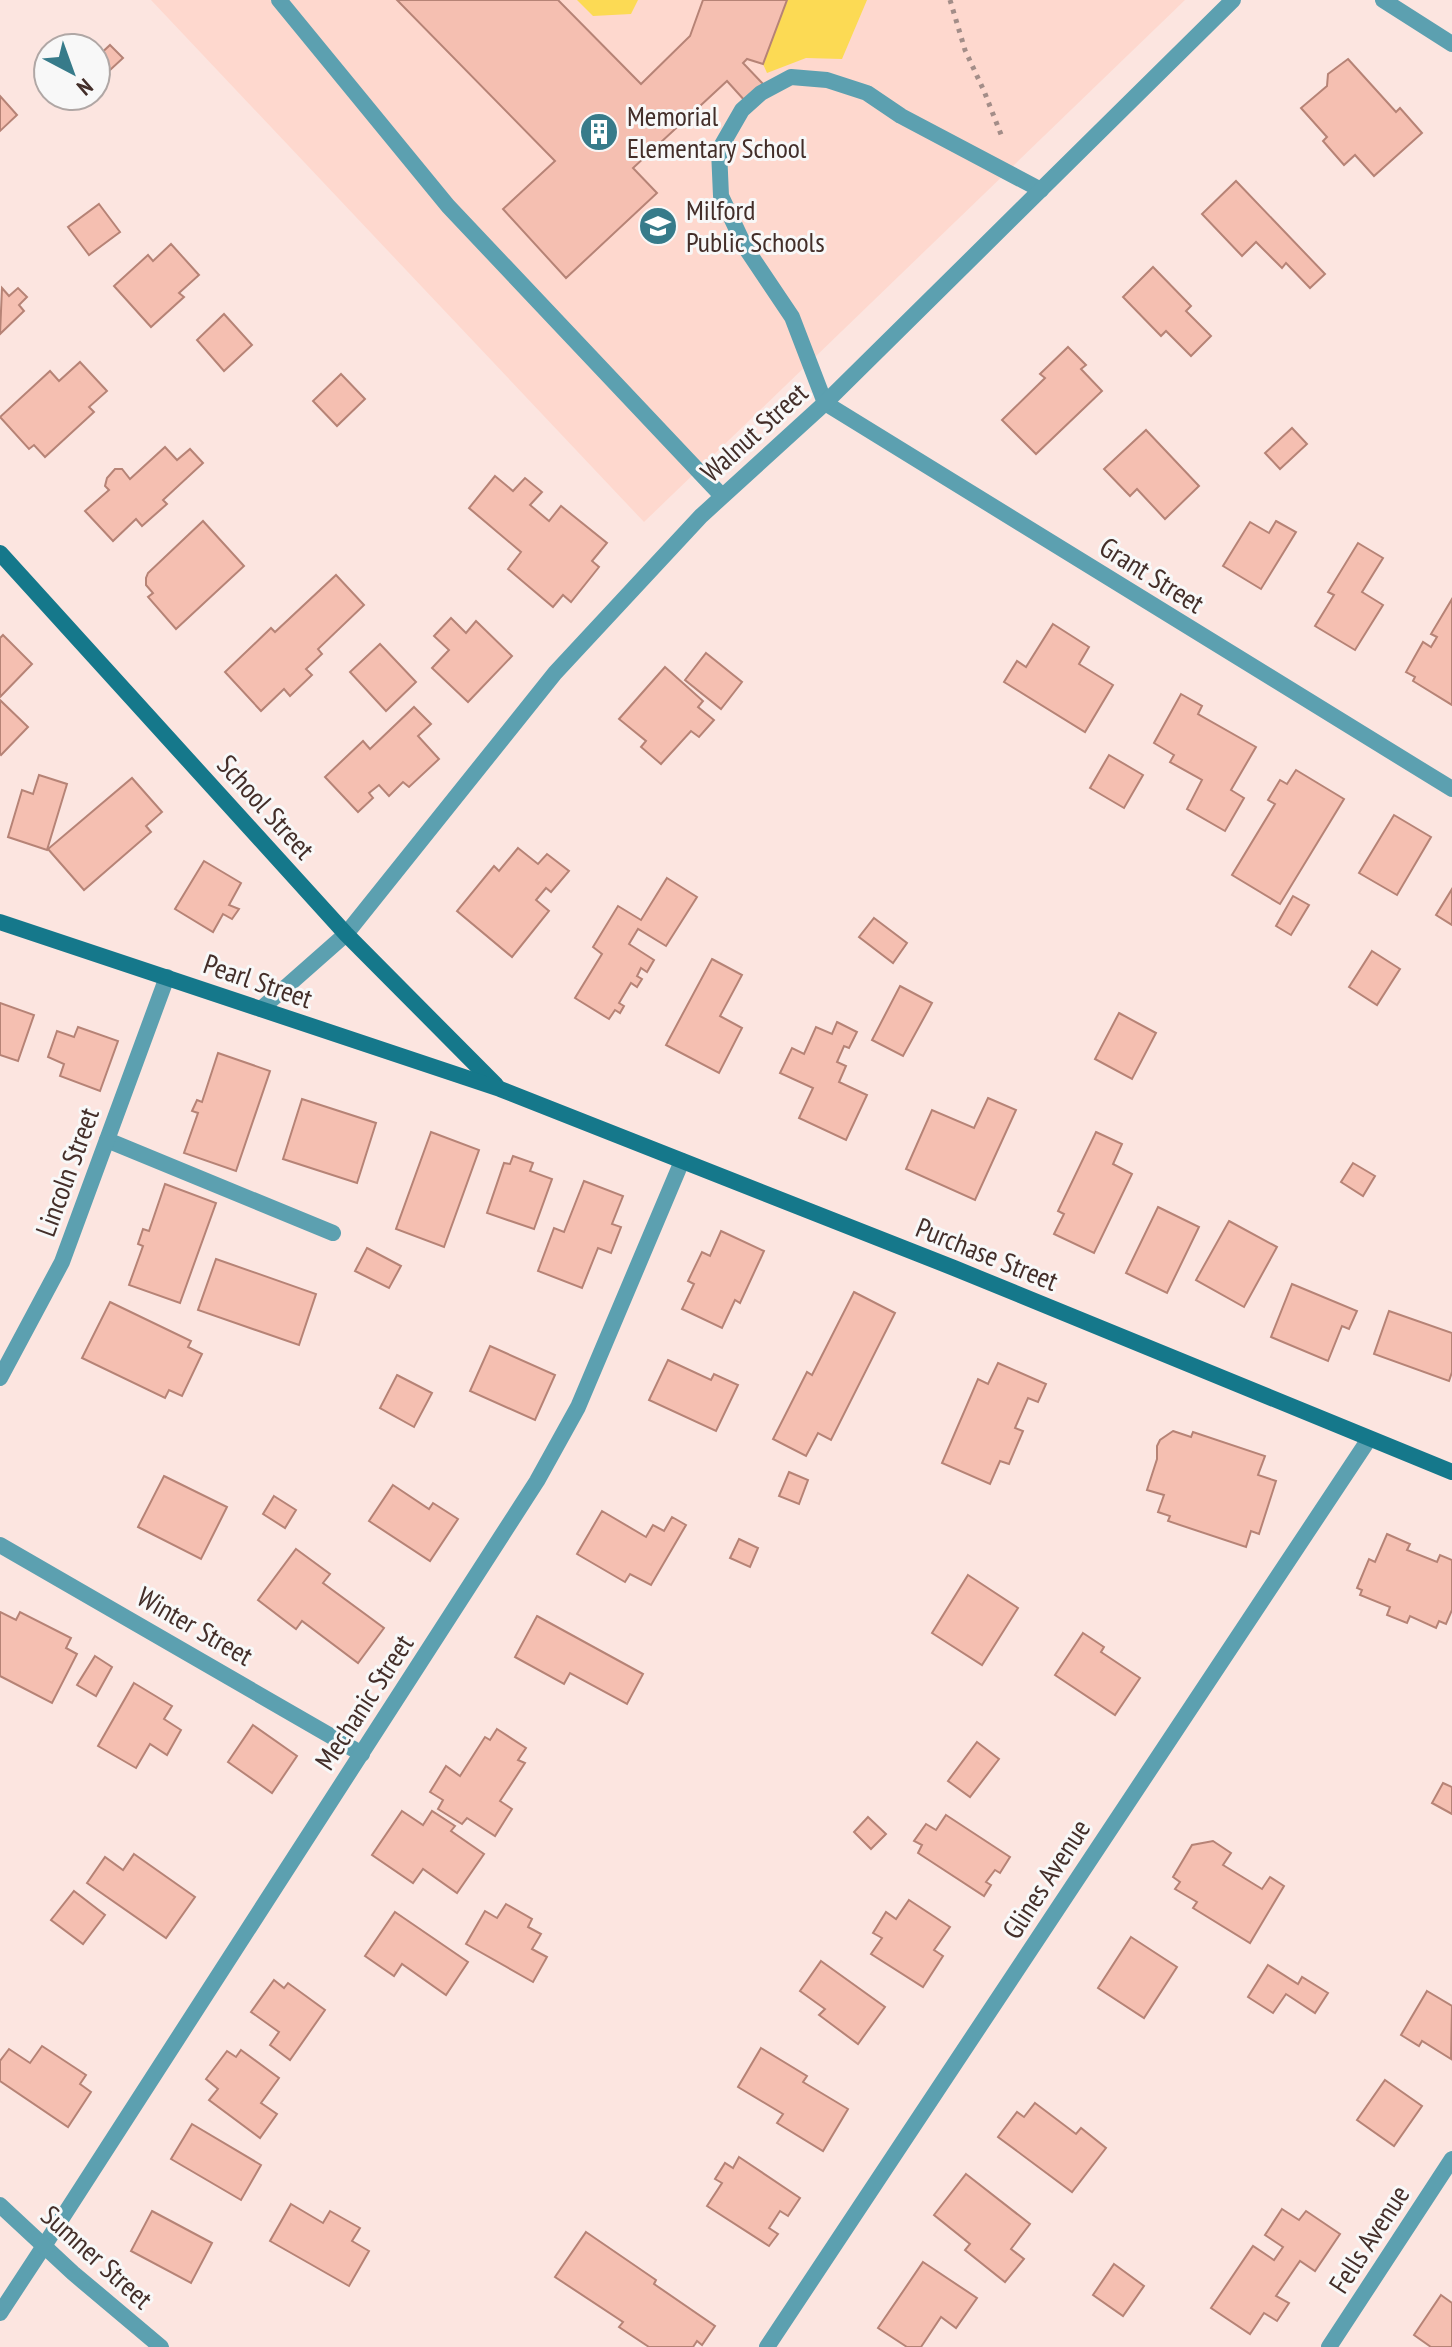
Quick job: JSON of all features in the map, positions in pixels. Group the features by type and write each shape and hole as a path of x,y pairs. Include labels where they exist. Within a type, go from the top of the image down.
{"main road":[{"name":"School Street","path":"0,553 346,934 500,1089"},
{"name":"Pearl Street","path":"0,922 500,1089"},
{"name":"Purchase Street","path":"500,1089 954,1268 1452,1472"}],"street":[{"path":"279,0 448,206 722,496"},
{"name":"Walnut Street","path":"261,1009 346,934 555,673 701,516 825,403 1233,0"},
{"path":"1383,0 1452,44"},
{"path":"825,403 792,317 745,247 721,196 719,150 742,110 761,93 791,77 827,80 867,93 901,116 1041,190"},
{"name":"Grant Street","path":"825,403 1452,789"},
{"name":"Lincoln Street","path":"0,1378 62,1262 167,977"},
{"path":"107,1140 333,1233"},
{"name":"Mechanic Street","path":"0,2313 537,1481 578,1407 682,1161"},
{"name":"Glines Avenue","path":"767,2347 1369,1439"},
{"name":"Winter Street","path":"0,1545 362,1754"},
{"name":"Fells Avenue","path":"1329,2347 1452,2159"},
{"name":"Sumner Street","path":"0,2205 161,2347"}],"path":[{"path":"950,0 965,50 1017,177"}],"shaded area":[{"name":"Milford Public Schools","path":"151,0 1185,0 644,522"},
{"path":"577,0 638,0 631,14 593,16"},
{"path":"787,0 867,0 842,59 806,58 767,73 763,64"}],"building":[{"name":"Memorial Elementary School","path":"397,0 558,0 641,84 690,36 703,0 787,0 763,64 747,59 743,63 764,85 746,102 727,81 633,168 657,193 566,278 503,209 555,161"},
{"path":"112,47 123,58 112,68"},
{"path":"1348,59 1396,112 1400,108 1422,133 1374,176 1355,155 1344,165 1323,141 1327,137 1301,108 1327,86 1328,74"},
{"path":"0,96 17,115 0,131"},
{"path":"1236,181 1325,274 1310,288 1286,263 1282,268 1256,242 1242,256 1202,214"},
{"path":"99,204 120,232 89,255 68,227"},
{"path":"171,244 199,275 179,293 184,297 151,327 114,286 148,255 153,261"},
{"path":"1153,267 1191,306 1186,311 1211,336 1191,356 1166,331 1161,336 1123,297"},
{"path":"2,288 9,296 18,288 27,297 19,305 24,311 0,334"},
{"path":"224,314 252,345 224,371 197,340"},
{"path":"1068,347 1086,365 1081,369 1102,391 1036,454 1002,420 1045,378 1040,374"},
{"path":"80,362 107,391 89,407 94,412 45,457 34,445 29,449 0,417 50,371 59,381"},
{"path":"341,374 365,399 337,426 313,401"},
{"path":"1292,428 1307,444 1280,469 1265,453"},
{"path":"1146,430 1199,486 1165,519 1137,489 1130,496 1104,469"},
{"path":"165,447 177,460 190,449 203,463 163,500 167,504 142,526 136,519 113,541 85,511 109,490 105,486 107,478 115,469 122,469 130,479"},
{"path":"495,476 513,491 525,478 542,492 530,505 549,521 561,506 607,543 592,561 599,567 571,602 563,595 553,607 508,569 521,552 469,508"},
{"path":"203,521 244,566 176,629 148,597 153,593 146,585 146,578"},
{"path":"1276,521 1296,532 1261,589 1223,566 1250,522 1269,533"},
{"path":"1358,543 1383,558 1362,592 1383,605 1355,650 1315,626 1334,595 1328,592"},
{"path":"336,575 364,605 318,649 322,654 306,669 312,675 290,696 284,689 261,711 225,672 271,628 275,632"},
{"path":"1452,599 1452,705 1413,681 1415,677 1406,672 1423,642 1431,647 1437,637 1431,634"},
{"path":"451,618 466,633 476,621 512,656 468,702 432,668 449,650 434,636"},
{"path":"1053,624 1089,647 1079,664 1113,685 1085,732 1004,682 1017,661 1026,667"},
{"path":"3,635 32,664 0,697 0,638"},
{"path":"380,644 416,682 386,711 350,672"},
{"path":"706,653 742,682 721,709 685,680"},
{"path":"665,667 703,701 698,707 714,720 699,737 691,731 661,764 641,747 646,741 619,719"},
{"path":"1181,694 1202,706 1198,714 1256,747 1231,790 1244,798 1225,831 1187,809 1202,780 1170,762 1174,755 1154,743"},
{"path":"0,700 28,727 1,755 0,754"},
{"path":"414,707 431,724 418,736 439,759 409,787 403,782 389,796 379,785 369,793 373,798 358,812 325,777 363,741 370,749"},
{"path":"1109,755 1143,775 1124,808 1090,788"},
{"path":"1296,770 1344,799 1280,904 1232,875 1275,804 1268,800 1280,780 1287,784"},
{"path":"39,775 67,784 47,850 8,837 22,790 33,794"},
{"path":"132,778 162,812 146,826 151,832 84,890 48,849"},
{"path":"1394,815 1431,837 1397,895 1359,873"},
{"path":"518,848 538,864 547,854 569,871 551,892 546,888 536,900 549,911 512,957 457,911 494,866 499,871"},
{"path":"204,861 241,883 229,905 239,909 232,919 223,914 213,932 175,909"},
{"path":"667,878 697,897 666,946 638,929 629,944 654,960 647,972 641,968 637,976 642,979 637,987 631,983 619,1003 624,1006 620,1013 615,1010 609,1019 575,998 602,954 593,947 618,906 641,920"},
{"path":"1452,889 1452,925 1436,915"},
{"path":"1293,896 1309,905 1291,935 1276,926"},
{"path":"874,918 907,943 893,963 859,937"},
{"path":"1372,951 1400,969 1377,1005 1349,987"},
{"path":"712,959 742,975 720,1016 742,1028 719,1073 666,1045"},
{"path":"900,986 932,1003 903,1056 872,1040"},
{"path":"0,1003 34,1015 18,1061 0,1055"},
{"path":"1119,1013 1156,1033 1132,1079 1095,1059"},
{"path":"837,1022 857,1032 849,1048 844,1046 837,1062 846,1066 839,1082 867,1095 846,1140 799,1118 813,1088 780,1073 792,1048 804,1054 816,1027 832,1034"},
{"path":"78,1027 118,1041 100,1091 60,1076 64,1064 48,1057 57,1031 74,1037"},
{"path":"218,1053 270,1071 236,1171 184,1153 198,1113 192,1111 197,1100 202,1102"},
{"path":"988,1098 1016,1110 975,1200 906,1169 932,1110 974,1128"},
{"path":"302,1099 376,1123 357,1183 283,1159"},
{"path":"431,1132 479,1150 444,1247 396,1229"},
{"path":"1096,1132 1122,1144 1113,1164 1132,1174 1094,1253 1054,1234 1064,1214 1058,1211"},
{"path":"513,1156 533,1163 530,1171 552,1179 534,1229 487,1213 504,1163 510,1164"},
{"path":"1353,1163 1375,1176 1363,1196 1341,1182"},
{"path":"584,1181 623,1196 612,1224 621,1227 611,1253 598,1248 582,1288 538,1271 554,1228 564,1232"},
{"path":"165,1184 216,1203 180,1303 129,1285 143,1246 138,1244 143,1229 149,1231"},
{"path":"1158,1207 1199,1227 1167,1293 1126,1273"},
{"path":"1229,1221 1277,1247 1244,1307 1196,1280"},
{"path":"721,1231 764,1251 740,1303 735,1300 722,1328 682,1309 694,1284 688,1281 702,1252 710,1256"},
{"path":"367,1248 401,1266 389,1288 355,1271"},
{"path":"216,1259 316,1294 299,1345 198,1310"},
{"path":"1292,1284 1357,1311 1349,1329 1342,1326 1328,1361 1271,1337"},
{"path":"854,1292 895,1313 831,1440 818,1433 806,1456 773,1439 807,1372 812,1375"},
{"path":"110,1302 191,1341 188,1347 202,1354 182,1396 169,1390 165,1398 82,1358"},
{"path":"1389,1311 1452,1333 1452,1372 1449,1381 1374,1354"},
{"path":"490,1346 555,1375 535,1420 470,1391"},
{"path":"668,1360 711,1380 714,1374 738,1385 716,1431 649,1400"},
{"path":"998,1363 1046,1384 1038,1402 1028,1398 1015,1428 1023,1431 1009,1464 1000,1461 990,1484 942,1463 978,1379 988,1384"},
{"path":"397,1375 432,1393 414,1427 380,1408"},
{"path":"1173,1431 1191,1437 1193,1432 1265,1456 1258,1475 1276,1481 1259,1534 1251,1531 1246,1547 1168,1521 1170,1516 1158,1512 1164,1495 1147,1490 1157,1459 1157,1446"},
{"path":"789,1472 808,1480 799,1504 779,1496"},
{"path":"164,1476 227,1507 201,1559 138,1527"},
{"path":"393,1485 429,1509 433,1503 458,1519 430,1561 369,1521"},
{"path":"274,1496 296,1510 285,1528 263,1514"},
{"path":"602,1511 646,1537 653,1525 664,1531 672,1517 686,1525 651,1585 630,1574 625,1582 577,1554"},
{"path":"1387,1534 1410,1544 1407,1550 1437,1562 1440,1555 1452,1560 1452,1610 1446,1624 1439,1621 1436,1628 1410,1616 1407,1623 1387,1615 1390,1607 1360,1595 1362,1590 1357,1588 1369,1559 1375,1562"},
{"path":"739,1539 758,1548 750,1567 730,1558"},
{"path":"296,1549 330,1574 323,1583 384,1628 358,1663 302,1621 296,1629 258,1600"},
{"path":"968,1575 1018,1608 982,1665 932,1633"},
{"path":"0,1612 16,1620 20,1612 71,1638 66,1648 77,1654 52,1703 0,1676"},
{"path":"537,1616 643,1674 627,1704 570,1673 564,1684 515,1657"},
{"path":"1083,1633 1104,1647 1101,1652 1140,1678 1115,1715 1055,1675"},
{"path":"95,1656 112,1667 96,1696 77,1685"},
{"path":"134,1683 172,1706 164,1719 181,1730 167,1755 150,1744 136,1768 98,1746"},
{"path":"253,1725 297,1756 272,1793 228,1762"},
{"path":"497,1729 526,1748 518,1760 525,1763 500,1801 512,1809 495,1836 467,1818 462,1824 438,1809 443,1800 430,1792 446,1766 460,1776 485,1737 490,1740"},
{"path":"977,1742 999,1759 970,1797 948,1781"},
{"path":"1443,1783 1452,1787 1452,1814 1432,1803"},
{"path":"402,1811 423,1825 432,1811 455,1826 451,1831 484,1854 457,1893 423,1869 413,1883 372,1855"},
{"path":"946,1815 1010,1857 1000,1873 995,1870 986,1882 991,1885 984,1896 918,1853 922,1845 914,1841 926,1824 936,1830"},
{"path":"868,1817 886,1834 871,1849 854,1832"},
{"path":"1213,1841 1231,1853 1223,1865 1262,1889 1270,1877 1284,1886 1250,1943 1193,1908 1197,1902 1175,1889 1180,1882 1173,1877 1192,1845"},
{"path":"134,1854 195,1897 166,1938 87,1883 105,1857 123,1870"},
{"path":"74,1891 105,1915 83,1944 51,1920"},
{"path":"909,1900 950,1927 934,1950 943,1956 923,1987 871,1954 882,1938 873,1933 886,1912 896,1919"},
{"path":"506,1904 532,1919 528,1927 541,1934 532,1949 547,1957 533,1982 466,1944 485,1911 497,1918"},
{"path":"395,1912 468,1962 446,1995 402,1964 394,1976 365,1956"},
{"path":"1131,1937 1177,1967 1144,2018 1098,1988"},
{"path":"821,1961 885,2007 858,2044 819,2015 825,2009 800,1991"},
{"path":"1268,1965 1298,1984 1302,1977 1328,1993 1315,2013 1286,1994 1273,2013 1248,1997"},
{"path":"274,1980 284,1988 288,1983 325,2010 290,2060 270,2045 279,2032 251,2012"},
{"path":"1427,1991 1452,2006 1451,2059 1422,2041 1419,2046 1401,2035"},
{"path":"42,2046 86,2075 80,2084 91,2092 68,2127 0,2081 0,2061 9,2049 30,2063"},
{"path":"761,2048 807,2076 803,2082 848,2109 823,2151 777,2123 783,2114 738,2087"},
{"path":"241,2050 279,2078 261,2103 277,2114 260,2138 209,2100 218,2089 206,2079 227,2051 236,2057"},
{"path":"1385,2080 1422,2106 1394,2146 1357,2120"},
{"path":"1035,2103 1076,2134 1081,2128 1106,2148 1072,2192 998,2137 1017,2112 1024,2117"},
{"path":"192,2124 261,2165 241,2200 171,2159"},
{"path":"739,2157 800,2198 788,2216 780,2211 769,2228 778,2234 769,2246 707,2206 722,2183 715,2179 725,2163 733,2168"},
{"path":"966,2174 1030,2224 1011,2249 1024,2259 1005,2282 965,2250 970,2244 934,2215"},
{"path":"291,2204 323,2223 330,2211 360,2228 352,2241 369,2251 349,2286 270,2241"},
{"path":"1282,2209 1299,2220 1306,2211 1340,2234 1315,2271 1300,2261 1276,2296 1289,2303 1277,2321 1264,2313 1250,2334 1211,2308 1253,2246 1274,2260 1283,2247 1265,2235"},
{"path":"152,2211 212,2243 191,2283 131,2251"},
{"path":"586,2232 656,2280 654,2284 715,2326 702,2345 697,2341 693,2347 649,2347 619,2327 623,2322 555,2277"},
{"path":"923,2262 977,2298 956,2328 941,2317 921,2347 907,2347 878,2328"},
{"path":"1114,2264 1144,2286 1123,2316 1093,2295"},
{"path":"1441,2295 1452,2303 1452,2347 1431,2347 1414,2335"}],"place":[{"name":"Memorial Elementary School","path":"599,132"},
{"name":"Milford Public Schools","path":"658,226"}]}
